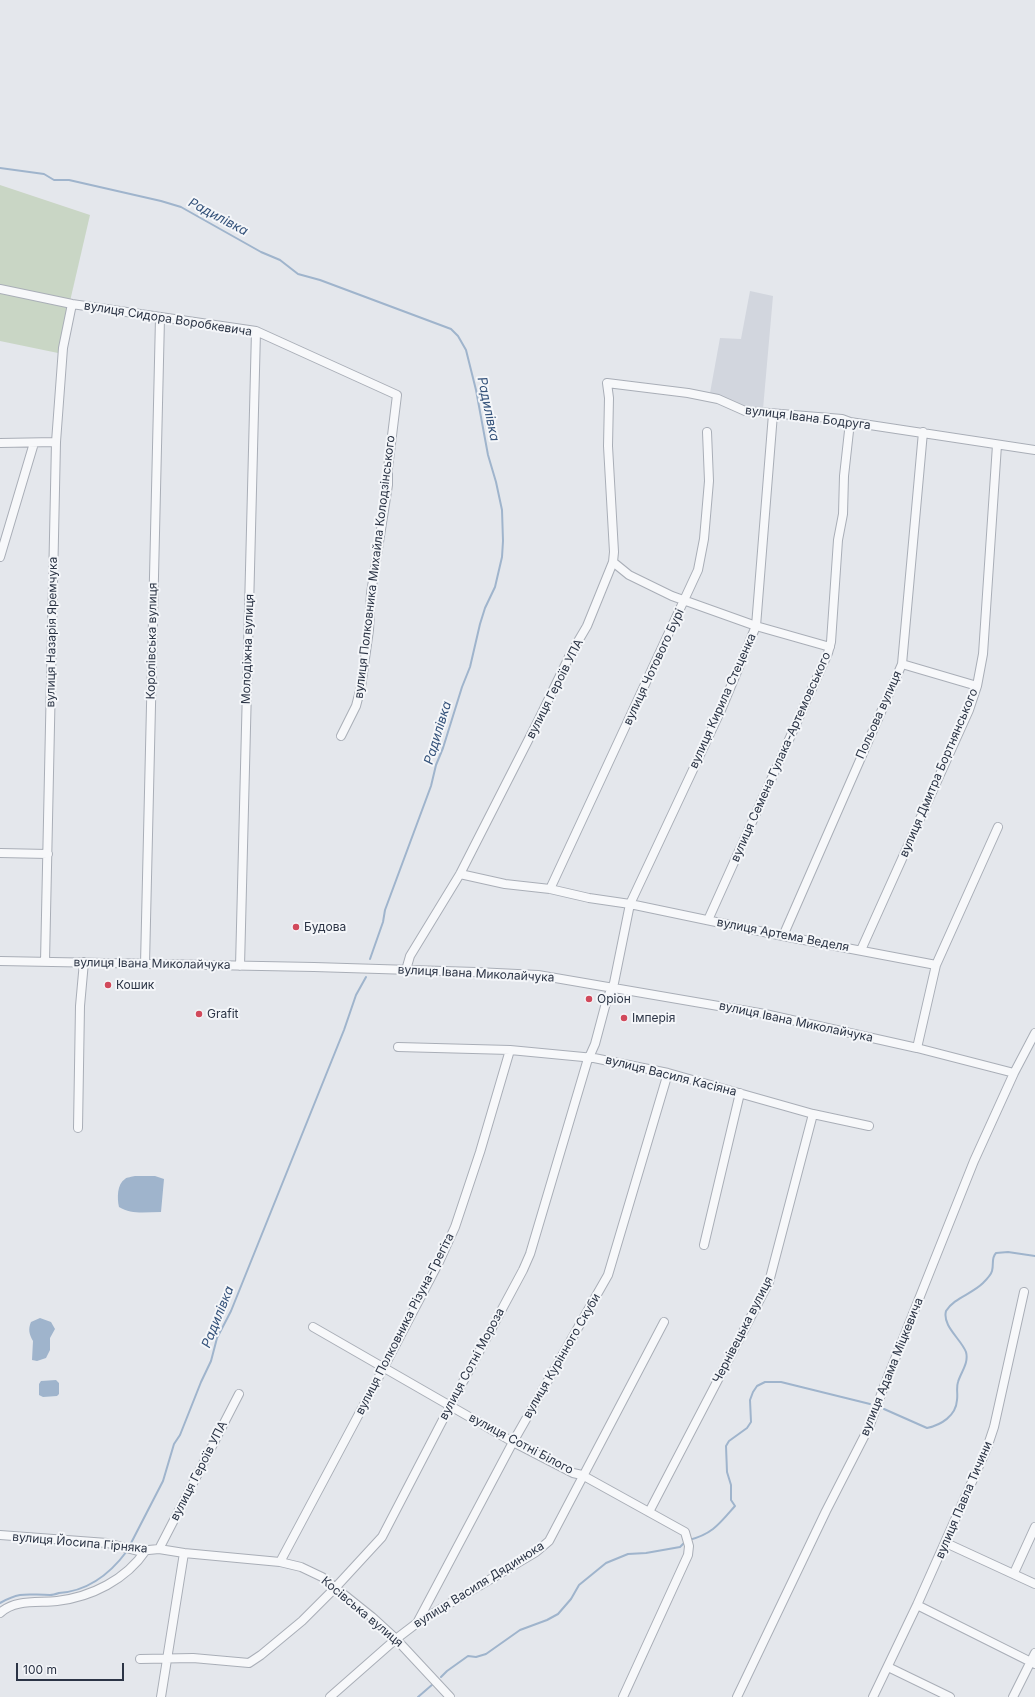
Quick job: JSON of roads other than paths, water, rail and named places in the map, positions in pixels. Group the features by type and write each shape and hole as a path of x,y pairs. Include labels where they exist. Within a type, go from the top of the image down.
{"street":[{"name":"вулиця Сидора Воробкевича","path":"0,289 72,304 256,332 397,395"},
{"name":"вулиця Назарія Яремчука","path":"45,962 56,442 63,348 72,304"},
{"name":"Королівська вулиця","path":"145,964 160,318"},
{"name":"Молодіжна вулиця","path":"240,966 256,332"},
{"name":"вулиця Івана Бодруга","path":"607,383 688,393 718,399 741,410 835,419 1035,450"},
{"name":"вулиця Героїв УПА","path":"406,970 410,956 460,874 570,655 587,626 613,562 614,552 608,446 609,405 607,383"},
{"name":"вулиця Полковника Михайла Колодзінського","path":"341,736 356,706 361,687 369,630 371,592 388,485 388,468 397,395"},
{"name":"вулиця Кирила Стеценка","path":"630,904 721,710 756,626 773,414"},
{"name":"вулиця Семена Гулака-Артемовського","path":"708,920 821,671 830,647 838,540 843,514 844,476 850,422"},
{"name":"вулиця Чотового Бурі","path":"550,889 698,570 704,539 709,481 707,432"},
{"name":"Польова вулиця","path":"783,936 902,664 923,432"},
{"path":"0,443 56,442"},
{"path":"0,557 34,443"},
{"name":"вулиця Дмитра Бортнянського","path":"861,950 966,718 978,686 983,654 997,445"},
{"path":"613,562 624,572 672,596 725,616 830,647"},
{"path":"902,664 978,686"},
{"path":"917,1048 936,965 998,827"},
{"path":"0,853 48,854"},
{"name":"вулиця Артема Веделя","path":"460,874 505,884 550,889 589,898 630,904 783,936 936,965"},
{"name":"вулиця Сотні Мороза","path":"140,1659 193,1658 249,1663 268,1650 302,1621 335,1588 382,1536 527,1262 589,1057 595,1044 607,999 612,987 630,904"},
{"name":"вулиця Івана Миколайчука","path":"0,962 84,962 406,970 538,975 764,1014 917,1048 1014,1073"},
{"path":"78,1128 80,1006 84,962"},
{"name":"вулиця Адама Міцкевича","path":"737,1697 876,1411 878,1402 974,1161 1014,1073 1035,1033"},
{"name":"вулиця Василя Касіяна","path":"398,1046 510,1050 589,1057 668,1073 813,1114 869,1126"},
{"name":"вулиця Полковника Різуна-Грегіта","path":"280,1562 439,1262 455,1227 480,1152 510,1050"},
{"name":"вулиця Курінного Скуби","path":"417,1623 513,1442 608,1275 668,1073"},
{"path":"704,1245 740,1093"},
{"name":"Чернівецька вулиця","path":"648,1512 769,1282 813,1114"},
{"name":"вулиця Павла Тичини","path":"873,1697 946,1543 987,1448 994,1427 1024,1292"},
{"name":"вулиця Василя Дядинюка","path":"330,1697 396,1639 417,1623 541,1548 554,1534 582,1475 664,1322"},
{"name":"вулиця Сотні Білого","path":"313,1327 383,1369 513,1442 573,1473 582,1475 684,1531 688,1540 689,1551 623,1697"},
{"name":"вулиця Героїв УПА","path":"159,1549 239,1394"},
{"path":"1014,1574 1035,1527"},
{"name":"вулиця Йосипа Гірняка","path":"0,1535 106,1543 127,1548 146,1550 159,1549"},
{"path":"946,1543 1035,1584"},
{"name":"Косівська вулиця","path":"159,1549 184,1553 280,1562 300,1567 316,1574 396,1639 450,1697"},
{"path":"0,1613 3,1610 20,1604 76,1598 94,1592 109,1585 129,1569 146,1550"},
{"path":"161,1697 184,1553"},
{"path":"917,1605 1033,1663"},
{"path":"1013,1697 1033,1663 1035,1653"},
{"path":"888,1668 950,1697"}],"water":[{"path":"135,1176 155,1176 164,1179 161,1212 134,1212 124,1210 119,1207 118,1196 120,1184 126,1178"},
{"path":"40,1318 51,1322 55,1329 50,1338 50,1350 46,1358 37,1361 32,1360 33,1341 29,1329 31,1322"},
{"path":"56,1380 59,1383 59,1394 57,1396 43,1397 39,1395 39,1384 41,1381"}],"waterway":[{"name":"Радилівка","path":"0,168 44,174 54,180 69,180 181,207 261,252 280,260 298,274 320,280 451,329 458,336 466,350 476,390 488,455 502,510 502,557 495,587 485,608 470,667 436,765 431,786 385,910 383,922 370,959"},
{"name":"Радилівка","path":"129,1547 163,1481 174,1444 180,1435 211,1361 217,1338 231,1311 344,1030 356,995 366,977"},
{"path":"884,1409 927,1428 937,1425 951,1415 956,1406 957,1384 966,1364 967,1356 964,1347 949,1327 946,1311 958,1299 979,1287 987,1279 991,1274 993,1259 996,1253 1008,1252 1035,1256"},
{"path":"689,1540 697,1538 710,1531 720,1523 735,1506 731,1500 731,1485 727,1472 726,1446 729,1441 747,1428 751,1422 750,1400 757,1386 765,1382 781,1382 870,1404"},
{"path":"441,1677 468,1656 476,1657 486,1654 520,1630 547,1620 558,1614 571,1599 579,1585 606,1563 628,1554 646,1553 680,1547 685,1542"},
{"name":"Радилівка","path":"0,1603 19,1595 51,1595 70,1592 89,1585 106,1574 127,1551"},
{"path":"418,1697 433,1684"}],"place":[{"name":"Будова","path":"296,927"},
{"name":"Кошик","path":"108,985"},
{"name":"Оріон","path":"589,999"},
{"name":"Grafit","path":"199,1014"},
{"name":"Імперія","path":"624,1018"}]}
